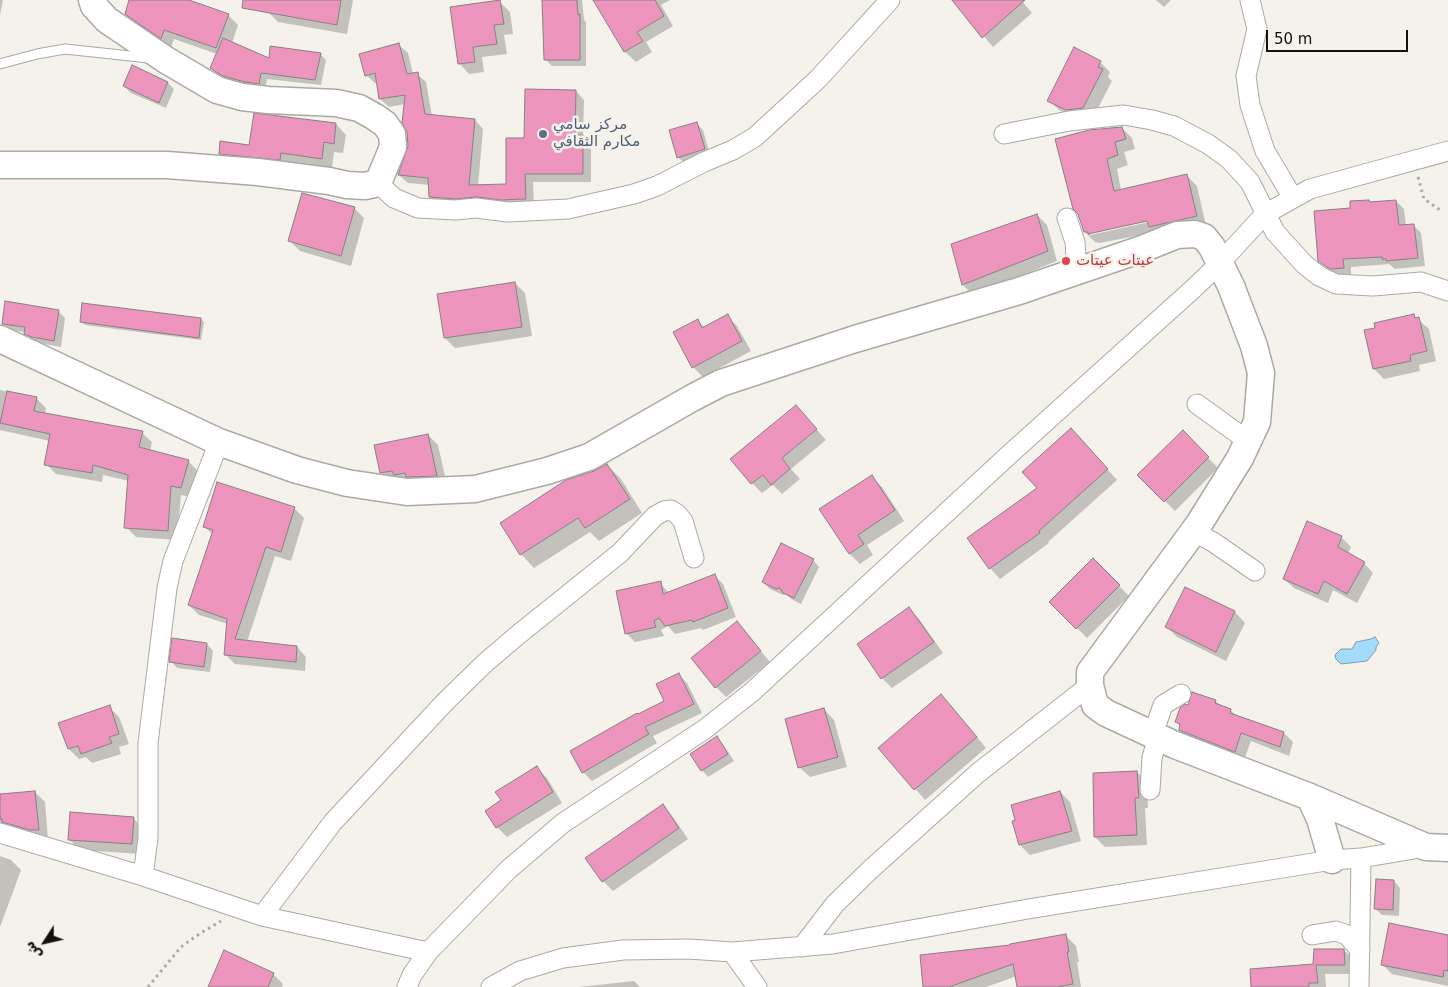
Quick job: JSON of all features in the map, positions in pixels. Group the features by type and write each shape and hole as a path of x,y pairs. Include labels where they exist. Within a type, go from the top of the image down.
{"main road":[{"path":"0,165 167,165 258,172 347,185 365,186 378,183 393,147 392,134 385,124 375,117 359,108 336,103 268,100 242,97 217,90 166,60 107,20 94,6 92,0"},
{"path":"0,339 219,442 297,470 347,483 407,492 475,489 547,471 589,457 721,383 855,339 1019,291 1185,233 1204,237 1212,247 1243,314 1254,346 1261,373 1257,422 1240,458 1193,531 1090,672 1090,685 1095,704 1106,713 1175,745 1437,847"},
{"path":"1310,797 1320,819 1332,860"}],"street":[{"path":"378,183 394,198 418,208 455,210 476,208 508,212 568,209 634,194 657,186 704,162 733,150 754,137 818,79 890,0"},
{"path":"1250,0 1258,28 1246,76 1250,105 1265,152 1293,198"},
{"path":"1004,134 1069,121 1124,115 1174,126 1208,144 1229,159 1250,182 1275,232 1304,264 1319,276 1336,284 1373,286 1421,282 1448,291"},
{"path":"407,987 412,975 428,952 509,869 563,823 705,729 752,692 1219,264 1265,214 1310,189 1448,151"},
{"path":"1067,218 1075,242 1077,271"},
{"path":"1197,404 1248,441"},
{"path":"143,876 148,838 148,743 167,588 173,560 219,442"},
{"path":"262,916 333,822 446,701 485,663 519,634 620,553 655,516 664,511 671,510 677,514 683,521 694,558"},
{"path":"1193,531 1213,542 1255,572"},
{"path":"802,947 835,904 871,869 978,773 1090,685"},
{"path":"1150,790 1152,758 1163,705 1181,694"},
{"path":"0,833 143,876 262,916 428,952"},
{"path":"491,987 520,971 563,958 623,950 689,949 732,952 834,944 1028,909 1332,860 1361,858 1437,847"},
{"path":"1359,987 1361,858"},
{"path":"1312,934 1336,931 1347,935 1360,950"},
{"path":"732,952 757,987"}],"lane":[{"path":"0,64 36,54 65,49 166,60"}],"path":[{"path":"1413,160 1424,199 1440,210"},
{"path":"148,987 181,947 241,910"}],"water":[{"path":"1375,637 1379,643 1367,661 1341,664 1336,659 1335,655 1341,649 1352,649 1356,642"}],"building":[{"path":"129,0 189,0 229,14 216,48 164,30 161,39 125,14"},
{"path":"243,0 341,0 337,25 242,8"},
{"path":"500,0 504,24 494,25 497,44 473,47 475,62 458,64 450,7"},
{"path":"542,0 577,0 578,15 580,14 580,60 544,60"},
{"path":"593,0 655,0 664,16 637,32 643,41 624,52"},
{"path":"952,0 1025,0 982,38"},
{"path":"223,38 269,58 270,46 321,53 315,80 261,73 259,84 223,76 210,68"},
{"path":"399,43 407,74 418,72 425,114 475,119 469,185 506,184 506,138 524,138 525,89 576,90 575,135 583,135 583,174 525,174 526,199 500,200 477,197 455,199 429,197 428,178 398,175 408,146 407,132 402,123 405,95 379,99 375,73 365,76 359,54"},
{"path":"1074,47 1101,61 1098,67 1103,69 1083,108 1066,110 1047,101"},
{"path":"132,65 168,82 159,103 123,86"},
{"path":"254,113 336,123 334,144 324,142 322,159 281,153 280,160 219,154 220,141 249,145"},
{"path":"697,122 705,149 677,158 669,130"},
{"path":"1122,127 1126,139 1115,142 1118,155 1107,159 1114,191 1187,174 1197,216 1149,227 1147,221 1088,234 1088,232 1084,232 1078,214 1073,209 1055,139 1089,130"},
{"path":"302,193 355,207 341,256 288,241"},
{"path":"1369,200 1370,202 1396,200 1399,225 1414,224 1418,258 1386,261 1382,257 1343,259 1344,268 1331,269 1318,261 1314,211 1350,208 1350,201"},
{"path":"1037,214 1048,251 962,285 951,244"},
{"path":"515,282 522,327 444,338 437,294"},
{"path":"5,301 59,310 54,341 24,334 25,327 2,324"},
{"path":"82,303 201,318 199,338 80,322"},
{"path":"728,314 742,341 692,368 673,332 698,319 702,328"},
{"path":"1414,314 1415,318 1419,317 1427,351 1410,355 1411,361 1373,369 1364,330 1375,328 1374,323"},
{"path":"7,391 37,397 34,411 143,431 139,447 189,460 181,488 171,486 168,531 124,528 128,475 93,465 92,473 44,465 50,434 0,423"},
{"path":"796,405 817,429 782,458 790,469 771,485 763,475 751,484 730,459"},
{"path":"1071,428 1108,469 1039,531 1040,533 989,569 967,538 1037,488 1022,472"},
{"path":"1183,430 1209,457 1164,502 1137,475"},
{"path":"428,434 437,476 406,477 405,473 394,475 392,471 380,473 374,445"},
{"path":"607,464 630,499 585,528 578,518 520,555 500,523 566,480 594,471"},
{"path":"872,475 895,510 858,535 864,544 849,554 819,509"},
{"path":"217,482 295,507 281,552 266,547 235,639 297,646 296,662 224,655 227,619 188,605 213,530 203,527"},
{"path":"1307,521 1342,536 1338,547 1365,562 1347,594 1324,581 1318,594 1283,579"},
{"path":"781,543 814,559 794,598 783,593 780,588 776,589 762,582"},
{"path":"1093,558 1120,585 1076,629 1049,602"},
{"path":"715,574 728,608 693,622 692,620 665,626 659,618 654,621 656,627 625,634 616,591 661,581 663,594"},
{"path":"1185,587 1235,611 1216,652 1165,627"},
{"path":"909,607 934,642 881,679 857,644"},
{"path":"737,621 761,651 715,688 691,658"},
{"path":"172,638 207,643 204,667 169,662"},
{"path":"679,673 694,704 645,727 649,734 582,773 570,751 637,713 664,701 656,684"},
{"path":"1192,692 1216,700 1215,703 1231,709 1230,713 1284,732 1280,747 1241,733 1235,752 1179,730 1180,724 1175,722 1180,708 1185,704 1188,705"},
{"path":"941,694 977,737 914,790 878,748"},
{"path":"110,705 119,734 109,737 112,743 81,754 78,746 68,749 58,723"},
{"path":"824,708 838,757 798,768 785,719"},
{"path":"717,736 728,754 701,771 690,754"},
{"path":"537,766 553,792 496,828 485,811 501,800 495,792"},
{"path":"1137,771 1139,798 1135,798 1137,835 1094,837 1093,773"},
{"path":"35,791 39,830 30,830 2,822 2,819 0,819 0,794"},
{"path":"1060,791 1072,831 1019,845 1012,821 1015,820 1011,805"},
{"path":"663,804 679,828 602,882 585,858"},
{"path":"70,812 134,817 132,844 68,840"},
{"path":"1376,879 1394,880 1393,910 1374,909"},
{"path":"1389,923 1448,935 1448,971 1444,970 1443,977 1381,965"},
{"path":"1066,934 1069,952 1067,952 1073,984 1057,987 1017,987 1013,964 949,987 923,987 920,955 1010,945"},
{"path":"1314,949 1344,949 1345,965 1316,965 1318,983 1309,983 1309,987 1251,987 1250,969 1313,964"},
{"path":"224,950 274,973 268,987 208,987"}],"place":[{"name":"مركز سامي مكارم الثقافي","path":"543,134"},
{"name":"عيتات عيتات","path":"1066,261"}]}
